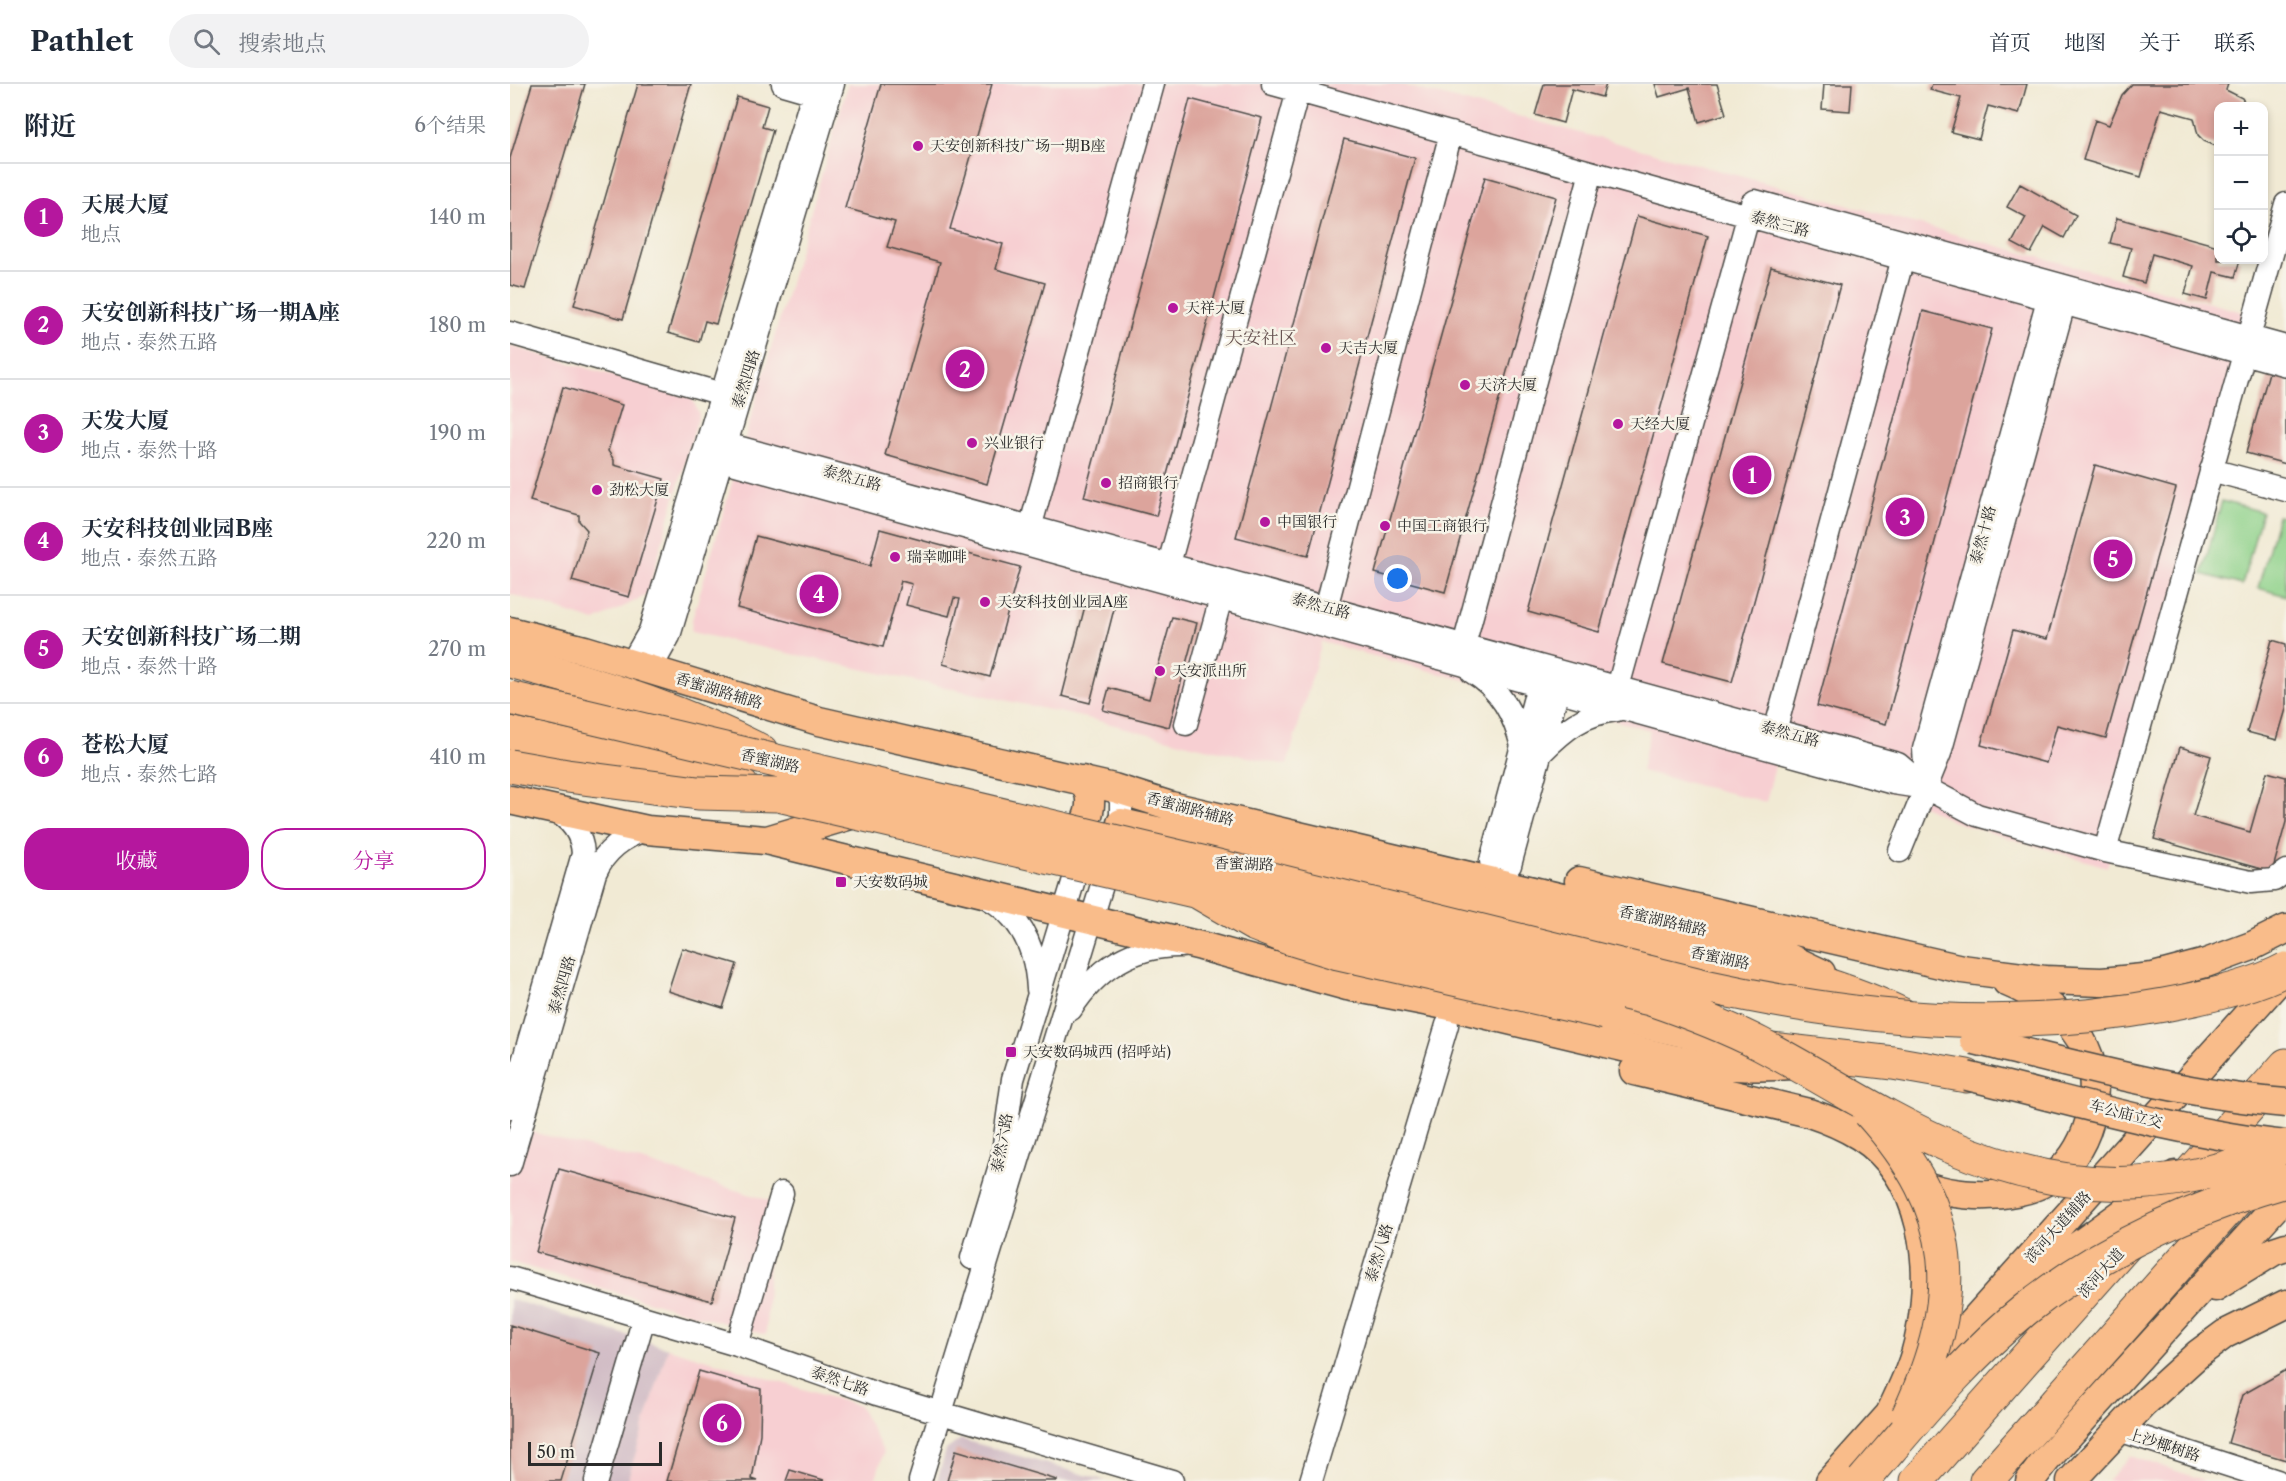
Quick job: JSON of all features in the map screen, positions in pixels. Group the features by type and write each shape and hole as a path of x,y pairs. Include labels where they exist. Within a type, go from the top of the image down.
{"highway":[{"path":"510,661 562,674 674,711 716,729 782,780"},
{"name":"香蜜湖路","path":"510,698 782,780"},
{"name":"香蜜湖路","path":"510,734 782,780 1202,878 1268,864 1327,871 1620,937 1789,972 1865,997 1919,1023 1974,1040"},
{"path":"510,766 698,793 782,780"},
{"path":"1202,878 1774,1001 1845,1012 1984,1022 2060,1019 2128,1012 2184,1001 2234,989 2286,970"},
{"path":"1202,878 1650,999 1688,1012 1750,1039 1938,1141 2014,1170 2074,1182 2108,1184 2175,1181 2236,1166 2286,1145"},
{"name":"香蜜湖路","path":"1202,878 1253,924 1288,938 1338,953 1763,1048 1863,1059 1967,1076"},
{"name":"滨河大道","path":"1917,1481 2286,1065"},
{"path":"1852,1096 1885,1129 1917,1176 1930,1200 1938,1224 1946,1269 1942,1320 1934,1350 1921,1388 1888,1452"},
{"path":"1986,1481 2286,1145"},
{"path":"1863,1481 1991,1340 2062,1282 2142,1234 2199,1210 2286,1181"}],"main road":[{"name":"香蜜湖路辅路","path":"510,630 819,721 1082,780 1171,806 1742,940 1801,962 1865,997"},
{"path":"765,840 864,810 891,808 932,813 1043,839 1066,840 1083,827 1090,811 1089,794 1082,780"},
{"path":"1114,788 1176,788 1962,969 2026,990 2049,1005 2069,1023 2091,1062 2093,1086 2091,1113 2083,1138 2070,1160 2054,1176 2032,1187 2009,1193 1962,1195 1916,1183 1896,1171"},
{"path":"510,800 647,830 765,840 1201,946 1347,986 1445,1005 1673,1059 1711,1066 1753,1068 1863,1059"},
{"path":"1121,823 1223,846 1244,848 1269,845 1317,855 1378,854"},
{"path":"1962,969 2045,980 2102,981 2153,977 2206,963 2252,946 2286,929"},
{"name":"滨河大道辅路","path":"1830,1481 2286,970"},
{"path":"1347,986 1415,1016 1809,1113 1835,1122 1861,1136 1881,1153 1896,1171 1911,1199 1921,1228 1926,1260 1926,1298 1920,1336 1911,1366 1889,1416"},
{"path":"1974,1040 2149,1082 2242,1098 2286,1102"},
{"name":"车公庙立交","path":"1967,1076 2186,1129 2242,1140 2286,1145"},
{"path":"1971,1324 2211,1149"},
{"path":"2022,1481 2038,1470 2286,1195"},
{"path":"2186,1306 2235,1274 2286,1246"},
{"path":"2071,1481 2119,1430 2198,1354 2225,1334 2286,1304"},
{"path":"2091,1460 2131,1367"}],"street":[{"path":"783,84 826,88"},
{"path":"1028,535 1153,84"},
{"name":"泰然三路","path":"1273,84 1592,172 1751,208 1903,258 2058,293"},
{"name":"泰然三路","path":"1328,84 1751,208 2246,345 2286,365"},
{"name":"泰然四路","path":"715,449 722,394 826,88"},
{"name":"泰然四路","path":"641,667 669,636 715,449 826,88"},
{"path":"1169,564 1298,91"},
{"path":"1326,608 1452,134"},
{"path":"1531,750 1502,697 1479,676 1461,654 1592,172"},
{"path":"2105,851 2286,204"},
{"path":"1531,750 1571,725 1603,711 1621,698 1751,208"},
{"path":"1775,731 1903,258"},
{"name":"泰然十路","path":"1900,851 1940,753 2058,293"},
{"path":"510,333 722,394"},
{"name":"泰然三路","path":"2246,345 2286,347"},
{"name":"泰然五路","path":"715,449 1028,535 1221,598 1461,654 1621,698 1893,783 1926,788"},
{"path":"2211,470 2286,490"},
{"name":"泰然五路","path":"1028,535 1169,564 1326,608 1461,654"},
{"path":"1186,724 1221,598"},
{"path":"1500,863 1550,679"},
{"name":"泰然五路","path":"1621,698 1775,731 1898,764 1926,788 1977,815 2105,851 2251,882 2274,880 2286,871"},
{"name":"泰然六路","path":"903,1481 933,1411 1057,1037 1121,823 1121,800 1114,788"},
{"name":"泰然四路","path":"510,1107 583,854 581,840 574,828 563,816 549,808"},
{"name":"泰然六路","path":"920,1481 933,1411 1002,1158 1013,1079 1063,913 1085,846 1097,831 1121,823"},
{"name":"泰然四路","path":"510,1165 595,873 604,857 615,847 632,835 647,830"},
{"path":"977,892 999,904 1013,916 1024,933 1037,971 1039,994"},
{"name":"泰然六路","path":"1057,1037 1086,987 1107,968 1128,955 1164,946 1201,946"},
{"name":"泰然八路","path":"1311,1481 1447,1025"},
{"path":"737,1345 782,1193"},
{"name":"泰然七路","path":"510,1278 737,1345 877,1394 1172,1481"},
{"path":"596,1481 644,1318"},
{"name":"上沙椰树路","path":"2119,1430 2277,1481"}],"shaded area":[{"path":"848,84 1399,84 2265,318 2107,867 1952,821 1903,795 1776,762 1766,802 1641,771 1650,730 1322,642 1287,765 1196,746 1091,719 691,632 692,620"},
{"path":"510,346 692,398 699,414 647,595 595,621 510,594"},
{"path":"528,1131 645,1162 771,1201 766,1335 510,1262 510,1138"},
{"path":"510,1299 668,1348 627,1481 510,1481"},
{"path":"668,1348 859,1406 884,1452 875,1481 627,1481"},
{"path":"961,1439 1106,1481 937,1481 946,1450"},
{"path":"2130,1456 2207,1481 2107,1481"}],"green space":[{"path":"2222,501 2262,512 2242,585 2202,574"},
{"path":"2278,516 2286,518 2286,596 2258,588"}],"building":[{"path":"532,84 585,84 525,289 510,285 510,158"},
{"path":"638,84 691,84 623,319 574,305"},
{"path":"881,84 992,84 950,229 1003,244 996,269 1045,283 987,484 885,455 940,262 887,247 895,222 845,208"},
{"path":"1544,84 1606,84 1602,97 1572,89 1563,123 1535,115"},
{"path":"1655,84 1717,84 1726,114 1699,122 1689,88 1659,97"},
{"path":"1824,84 1852,84 1850,111 1822,109"},
{"path":"1932,84 2027,84 2019,114 1988,106 1979,139 1951,132 1961,98 1930,90"},
{"path":"2132,84 2228,84 2226,90 2242,98 2244,102 2214,102 2214,145 2204,141 2198,135 2194,118 2161,109 2141,177 2083,160 2095,120 2109,125 2122,95"},
{"path":"737,97 768,106 762,127 773,130 716,324 705,321 699,342 668,333"},
{"name":"天祥大厦","path":"1190,99 1262,118 1156,516 1084,497"},
{"name":"天吉大厦","path":"1344,139 1415,158 1308,556 1236,537"},
{"name":"天济大厦","path":"1485,177 1556,197 1445,592 1375,573"},
{"path":"2020,184 2076,215 2064,238 2045,227 2031,253 2012,243 2026,217 2007,207"},
{"name":"天经大厦","path":"1637,216 1708,236 1599,632 1528,612"},
{"path":"2117,218 2214,245 2214,264 2239,264 2235,277 2214,272 2207,300 2185,294 2193,266 2152,254 2144,283 2123,277 2131,248 2110,243"},
{"path":"1771,267 1840,285 1732,682 1663,664"},
{"path":"1923,311 1992,329 1886,724 1817,706"},
{"path":"2272,362 2286,366 2286,464 2246,453"},
{"name":"劲松大厦","path":"563,387 622,405 608,451 614,460 614,465 664,479 629,597 572,581 587,530 579,521 579,515 530,501"},
{"path":"2095,465 2176,488 2106,738 2057,725 2046,763 1981,745 2013,630 2047,639"},
{"path":"880,529 1020,567 990,677 943,664 960,599 954,598 949,616 906,605 912,584 901,581 883,647 737,608 756,536 870,566"},
{"path":"1087,598 1115,605 1090,703 1062,696"},
{"path":"1172,617 1197,623 1169,727 1103,710 1109,688 1149,699"},
{"path":"2272,640 2286,644 2286,709 2277,740 2247,732"},
{"path":"2180,747 2211,756 2193,816 2250,832 2267,772 2286,777 2286,822 2272,872 2154,839"},
{"path":"682,948 737,964 723,1008 668,991"},
{"path":"559,1169 735,1218 712,1301 536,1252"},
{"path":"510,1325 600,1353 561,1481 510,1481"},
{"path":"2286,1370 2286,1460 2228,1443 2242,1395"},
{"path":"699,1371 761,1389 760,1434 752,1479 758,1481 667,1481"},
{"path":"956,1450 1057,1480 1057,1481 947,1481"},
{"path":"790,1470 824,1480 824,1481 786,1481"}],"place":[{"name":"天安创新科技广场一期B座","path":"918,146"},
{"name":"天祥大厦","path":"1173,308"},
{"name":"天吉大厦","path":"1326,348"},
{"name":"天安创新科技广场一期A座","path":"965,369"},
{"name":"天济大厦","path":"1465,385"},
{"name":"天经大厦","path":"1618,424"},
{"name":"兴业银行","path":"972,443"},
{"name":"天展大厦","path":"1752,475"},
{"name":"招商银行","path":"1106,483"},
{"name":"劲松大厦","path":"597,490"},
{"name":"天发大厦","path":"1905,517"},
{"name":"中国银行","path":"1265,522"},
{"name":"中国工商银行","path":"1385,526"},
{"name":"瑞幸咖啡","path":"895,557"},
{"name":"天安创新科技广场二期","path":"2113,559"},
{"name":"天安科技创业园B座","path":"819,594"},
{"name":"天安科技创业园A座","path":"985,602"},
{"name":"天安派出所","path":"1160,671"},
{"name":"天安数码城","path":"841,882"},
{"name":"天安数码城西 (招呼站)","path":"1011,1052"},
{"name":"苍松大厦","path":"722,1423"}],"district":[{"name":"天安社区","path":"1261,338"}]}
